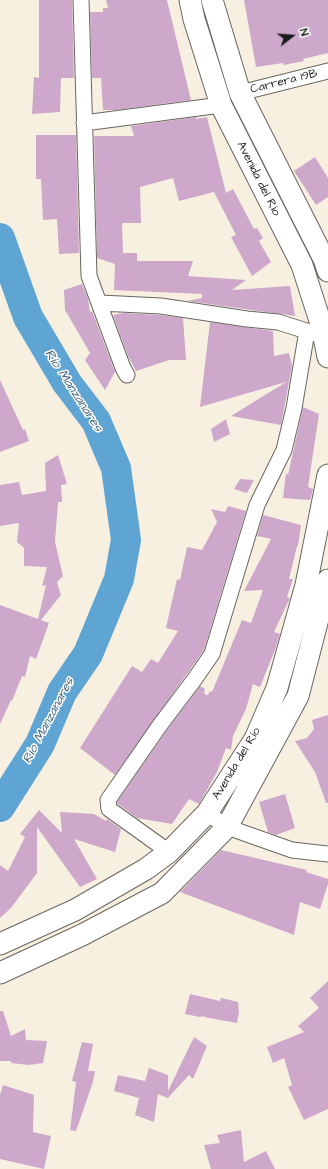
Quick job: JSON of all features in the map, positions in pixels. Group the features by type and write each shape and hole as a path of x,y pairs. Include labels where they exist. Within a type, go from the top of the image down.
{"main road":[{"name":"Avenida del Río","path":"190,0 194,19 221,105 302,265 316,334 328,357"},
{"name":"Avenida del Río","path":"212,0 240,93 327,261"},
{"name":"Avenida del Río","path":"0,944 75,910 146,869 168,852 207,813 255,739 277,688 306,586 328,475"},
{"name":"Avenida del Río","path":"0,973 82,935 162,893 227,827 298,696 328,579"}],"street":[{"path":"81,0 89,276 123,368 127,375"},
{"name":"Carrera 19B","path":"240,93 328,71"},
{"path":"84,123 221,105"},
{"path":"100,303 161,306 247,319 278,322 316,334 294,408 284,450 257,505 212,654 108,800 109,809 168,852"},
{"path":"306,586 328,579"},
{"path":"207,813 227,827 292,850 328,854"}],"building":[{"path":"39,0 72,0 74,78 61,78 60,112 32,114 34,77 39,78"},
{"path":"106,0 167,0 191,100 117,110 103,110 101,78 92,78 90,12 103,12 103,8 108,8"},
{"path":"244,0 328,0 328,53 303,59 304,61 284,65 283,63 256,67"},
{"path":"196,117 196,119 207,117 226,193 233,189 254,229 257,228 263,238 259,241 271,262 252,276 231,237 236,235 214,192 179,201 173,178 140,187 141,223 122,223 123,253 137,253 137,261 193,261 188,276 246,280 232,290 290,286 295,316 187,301 202,298 202,294 114,290 115,264 97,258 94,136 134,136 131,126"},
{"path":"36,135 76,135 79,253 59,254 57,219 43,220 41,179 36,179"},
{"path":"315,157 328,178 328,197 316,205 294,171"},
{"path":"82,284 88,299 90,312 92,311 115,372 105,390 85,360 90,353 65,310 64,290"},
{"path":"123,313 183,318 186,360 169,360 136,371 128,356 113,315"},
{"path":"210,322 273,331 274,356 289,353 292,366 281,425 231,416 286,382 200,407"},
{"path":"0,380 23,430 25,429 29,441 0,452"},
{"path":"303,407 319,414 308,487 313,489 310,500 283,498 286,473 288,475"},
{"path":"226,419 230,434 214,442 211,429"},
{"path":"58,455 67,484 61,485 62,502 58,502 55,542 63,576 57,582 61,595 41,620 49,623 36,659 30,656 25,677 22,676 12,701 11,700 0,724 0,605 38,619 46,585 42,586 47,567 24,566 24,548 17,542 19,523 0,526 0,485 19,482 22,495 46,491 45,463"},
{"path":"240,479 254,480 247,493 234,489"},
{"path":"228,506 246,511 204,650 115,775 80,748 132,666 142,672 151,659 158,663 178,631 166,628 177,579 180,580 187,547 202,550 217,522 211,509 225,512"},
{"path":"263,515 301,525 298,546 289,579 293,579 287,597 290,598 274,632 280,634 260,687 253,684 246,709 233,736 231,750 226,748 217,772 199,804 189,799 172,824 137,818 117,802 167,730 200,686 205,689 204,694 208,695 210,691 212,692 242,620 251,623 263,590 244,591 271,539 257,536"},
{"path":"328,715 328,803 326,803 315,772 295,741 307,738 314,729 312,720"},
{"path":"285,794 295,828 276,835 268,832 259,802"},
{"path":"39,810 62,833 60,812 94,814 106,821 107,819 121,829 115,852 74,839 97,879 80,887 37,827 37,873 11,908 0,918 0,865 8,871 25,837 20,834"},
{"path":"221,850 307,870 306,872 328,879 328,884 320,909 300,902 294,935 180,892"},
{"path":"328,981 328,1109 304,1120 288,1087 292,1085 284,1058 273,1063 267,1047 304,1032 298,1026 319,1008 310,998"},
{"path":"190,994 220,1001 221,998 238,1002 239,1012 237,1023 204,1017 205,1016 200,1017 185,1014"},
{"path":"0,1011 3,1011 11,1036 25,1029 26,1040 47,1041 43,1063 29,1065 11,1063 11,1061 0,1061"},
{"path":"194,1037 207,1046 193,1079 189,1075 168,1098 158,1094 154,1122 135,1115 139,1098 114,1091 118,1075 145,1081 149,1068 168,1075 168,1091"},
{"path":"82,1042 93,1044 88,1071 95,1071 93,1082 76,1131 70,1130 76,1082 72,1081"},
{"path":"3,1085 34,1095 33,1132 51,1136 44,1169 0,1159 0,1095"},
{"path":"241,1130 244,1162 266,1151 275,1169 211,1169 204,1145 220,1143 217,1135"}],"waterway":[{"name":"Río Manzanares","path":"0,238 28,317 67,383 96,421 116,468 126,540 119,579 88,654 62,692 40,744 0,807"}]}
